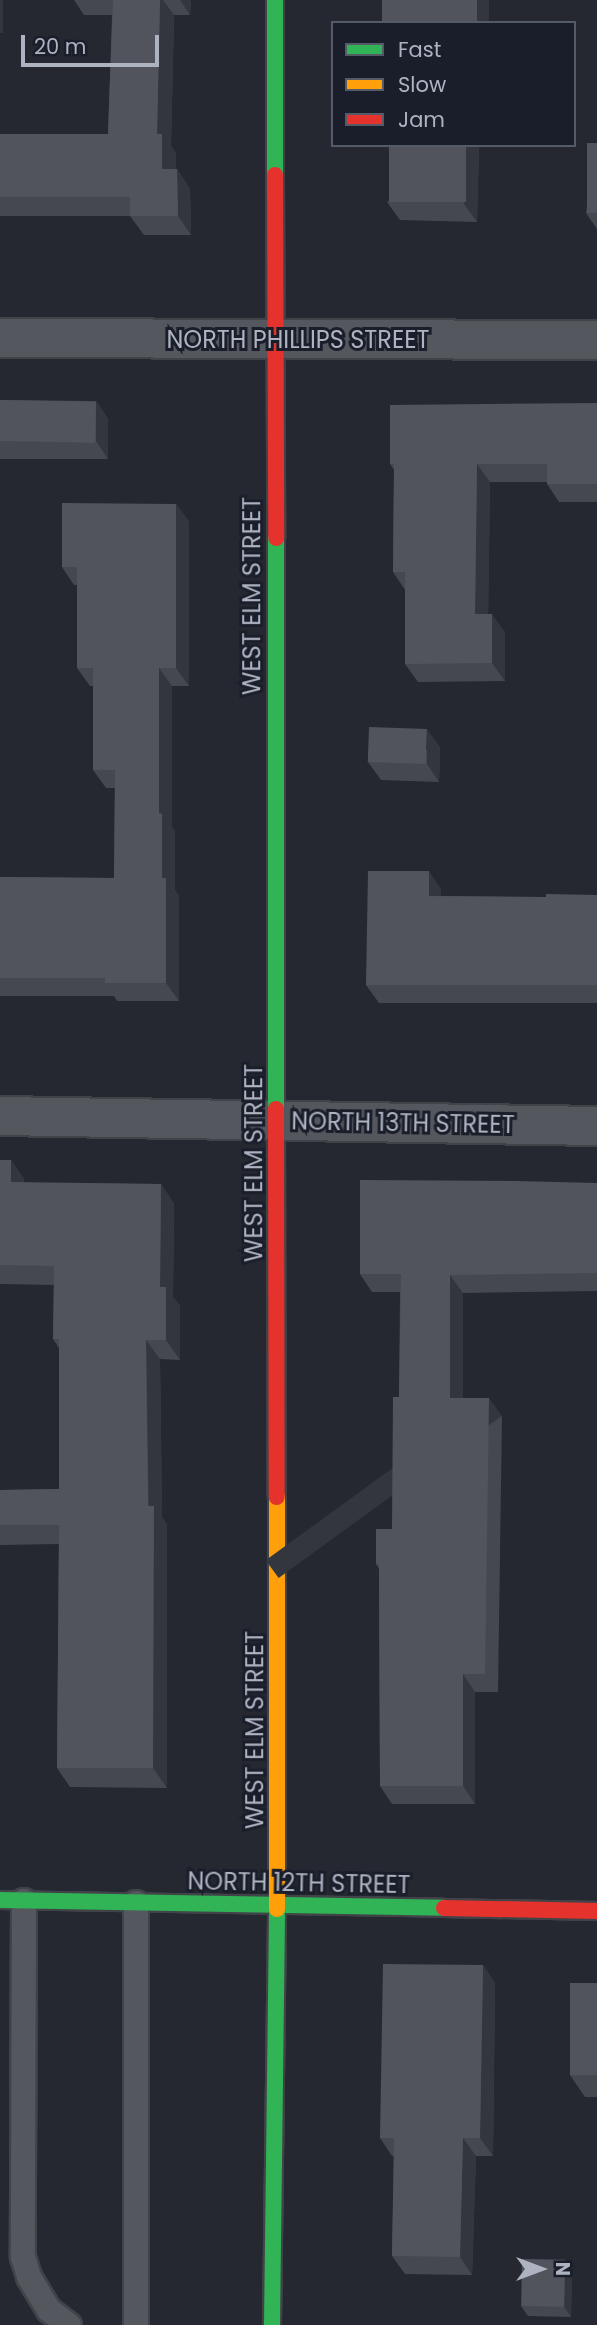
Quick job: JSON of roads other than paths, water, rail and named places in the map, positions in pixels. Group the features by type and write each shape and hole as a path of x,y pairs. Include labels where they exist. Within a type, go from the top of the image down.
{"street":[{"name":"WEST ELM STREET","path":"272,2325 278,1906 275,0"},
{"name":"NORTH PHILLIPS STREET","path":"0,338 597,340"},
{"name":"NORTH 13TH STREET","path":"0,1116 597,1126"},
{"name":"NORTH 12TH STREET","path":"12,1901 597,1911"}],"lane":[{"path":"12,1901 23,2257 29,2277 49,2310 69,2325"},
{"path":"136,1903 136,2325"}]}
